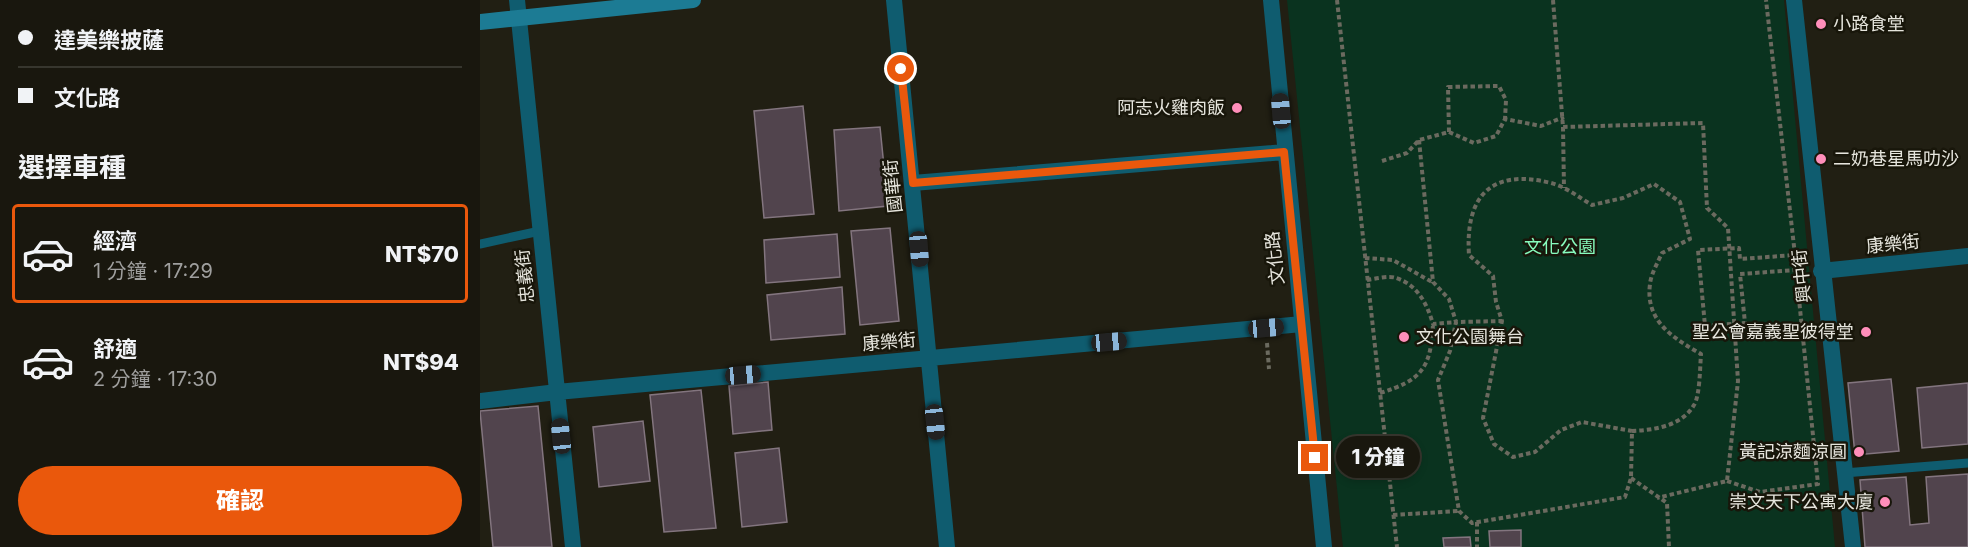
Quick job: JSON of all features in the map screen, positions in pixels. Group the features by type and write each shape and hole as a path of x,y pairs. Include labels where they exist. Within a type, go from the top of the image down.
{"main road":[{"path":"480,22 693,0"}],"street":[{"name":"忠義街","path":"517,0 573,547"},
{"name":"國華街","path":"894,0 947,547"},
{"name":"文化路","path":"1271,0 1324,547"},
{"name":"興中街","path":"1794,0 1821,271 1853,547"},
{"path":"913,183 1284,152"},
{"name":"康樂街","path":"1821,271 1968,256"},
{"name":"康樂街","path":"480,401 556,392 1302,324"}],"lane":[{"path":"480,244 540,231"},
{"path":"1844,473 1968,463"}],"path":[{"path":"1337,0 1397,547"},
{"path":"1553,0 1564,117 1564,188"},
{"path":"1657,498 1727,481 1760,492 1818,484 1796,270 1740,274 1745,322 1706,326 1698,250 1738,248 1740,259 1795,255 1766,0"},
{"path":"1382,161 1407,153 1419,141 1449,132 1474,143 1496,136 1505,119 1506,100 1499,86 1448,87 1449,132"},
{"path":"1505,119 1541,126 1564,117"},
{"path":"1563,126 1703,123 1707,208 1728,228 1735,323 1738,381 1727,481"},
{"path":"1419,141 1433,282"},
{"path":"1515,178 1553,183 1564,188 1592,205 1623,198 1654,184 1680,202 1690,239 1662,253 1650,283 1650,293 1652,314 1670,336 1701,354 1695,404 1680,420 1654,430 1632,431 1582,423 1561,430 1534,452 1513,457 1494,444 1483,418 1502,321 1496,302 1493,276 1469,255 1467,235 1470,212 1484,191 1515,178"},
{"path":"1365,258 1393,260 1433,282 1449,299 1456,322 1450,351 1438,380 1459,511 1472,523 1625,497 1631,478 1632,431"},
{"path":"1367,279 1395,277 1418,291 1427,306 1433,324 1432,351 1418,374 1407,384 1380,393"},
{"path":"1433,324 1502,321"},
{"path":"1266,328 1269,369"},
{"path":"1631,478 1667,503 1668,547"},
{"path":"1393,515 1459,511"},
{"path":"1477,522 1478,547"}],"green space":[{"name":"文化公園","path":"1287,0 1784,0 1835,547 1343,547"}],"building":[{"path":"803,106 814,214 764,218 754,111"},
{"path":"880,127 888,206 839,211 834,130"},
{"path":"890,228 899,321 860,325 851,231"},
{"path":"837,234 840,277 766,283 764,240"},
{"path":"842,287 845,334 771,340 767,295"},
{"path":"1891,379 1899,451 1855,455 1848,383"},
{"path":"768,382 772,430 733,434 729,386"},
{"path":"1968,383 1968,444 1922,448 1917,388"},
{"path":"701,390 716,528 664,532 650,395"},
{"path":"538,406 552,547 493,547 480,411"},
{"path":"643,421 650,481 599,487 593,427"},
{"path":"779,448 787,522 742,527 735,453"},
{"name":"崇文天下公寓大廈","path":"1968,474 1968,547 1865,547 1860,480 1906,477 1910,525 1929,523 1926,477"},
{"path":"1521,530 1521,547 1490,547 1489,531"},
{"path":"1470,537 1471,547 1444,547 1443,538"}],"place":[{"name":"小路食堂","path":"1821,24"},
{"name":"阿志火雞肉飯","path":"1237,108"},
{"name":"二奶巷星馬叻沙","path":"1821,159"},
{"name":"聖公會嘉義聖彼得堂","path":"1866,332"},
{"name":"文化公園舞台","path":"1404,337"},
{"name":"黃記涼麵涼圓","path":"1859,452"},
{"name":"崇文天下公寓大廈","path":"1885,502"}],"route":[{"path":"901,69 913,183 1284,152 1315,458"}]}
